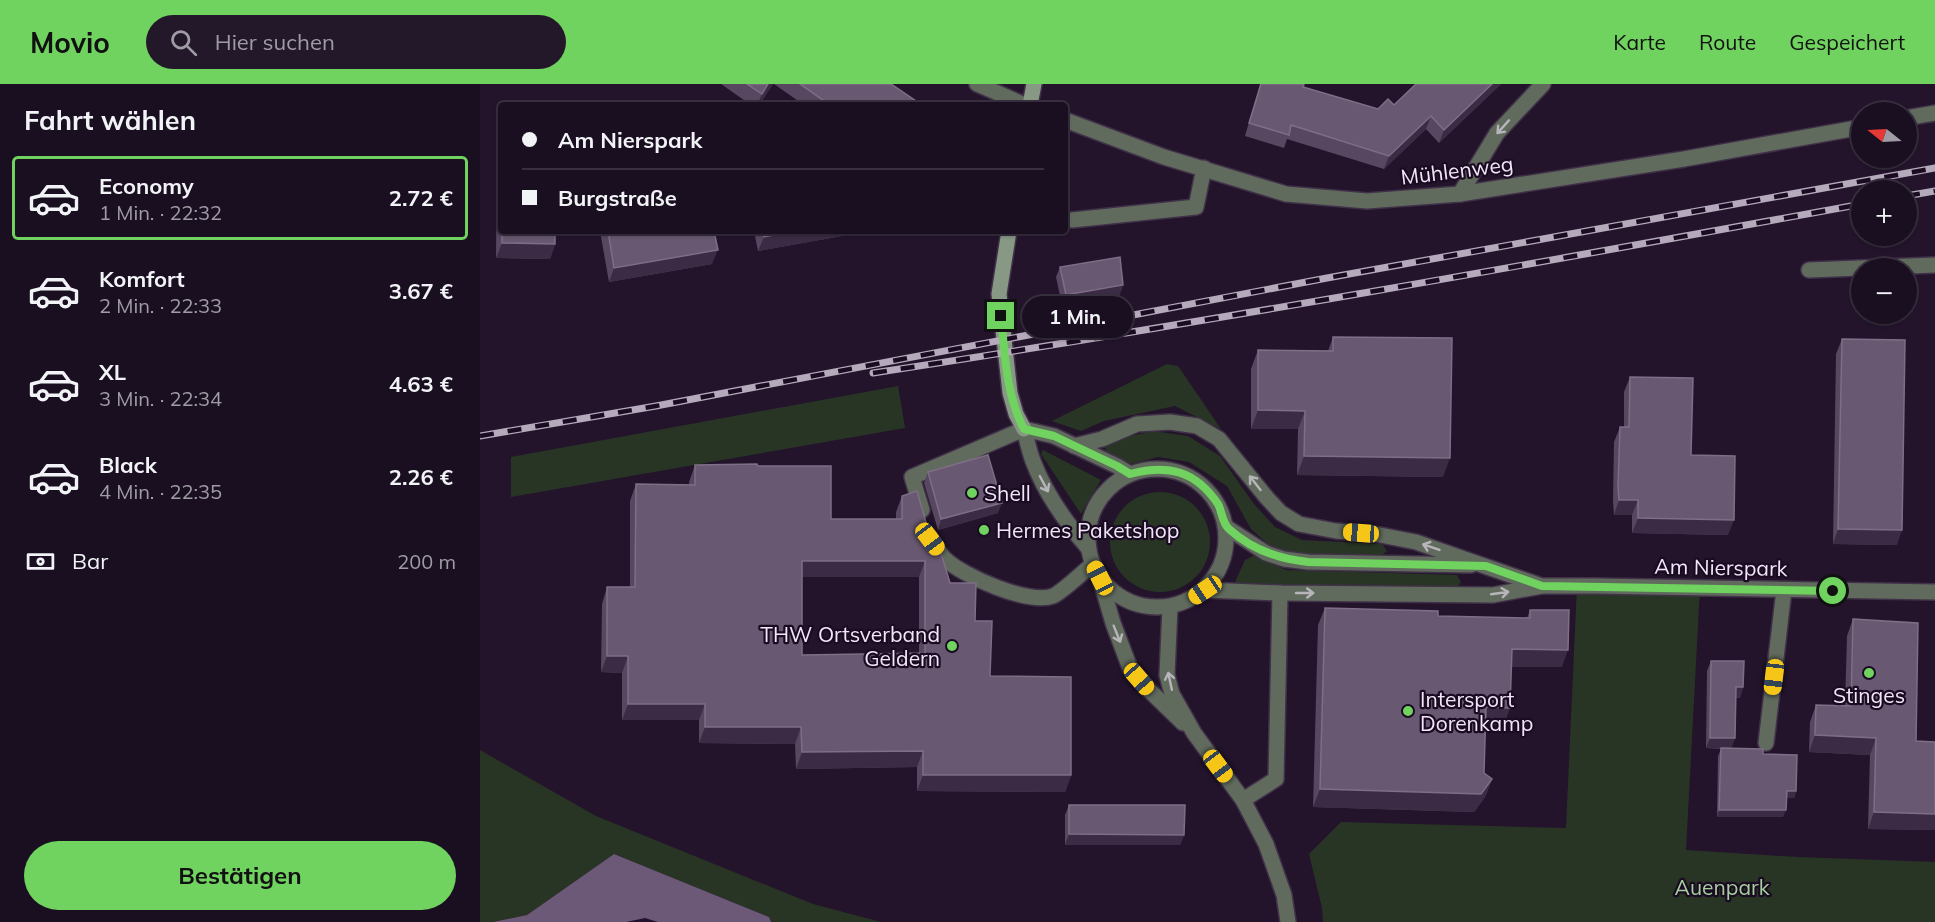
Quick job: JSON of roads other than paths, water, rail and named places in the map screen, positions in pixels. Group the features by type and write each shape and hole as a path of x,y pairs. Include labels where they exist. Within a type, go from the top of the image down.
{"street":[{"path":"977,84 1018,102"},
{"path":"1031,102 1034,84"},
{"path":"1460,194 1497,133 1543,84"},
{"path":"1917,116 1935,113"},
{"name":"Mühlenweg","path":"1068,121 1164,158 1286,194 1367,201 1460,194 1684,159 1851,129"},
{"path":"1072,220 1196,207 1204,168"},
{"path":"1009,234 999,294 1010,393 1016,414 1024,429 1033,462 1050,494 1091,557 1130,668 1149,690 1194,733"},
{"path":"1809,270 1935,265"},
{"name":"Am Nierspark","path":"1074,446 1102,439 1137,424 1170,422 1197,426 1219,439 1281,513 1299,524 1416,542 1542,586"},
{"path":"1100,578 1114,593 1131,603 1150,608 1170,607 1189,601 1205,590 1218,572 1226,550 1226,527 1220,507 1208,490 1191,477 1171,470 1150,469 1130,474 1110,487 1097,505 1089,526 1091,557 1053,596 1019,595 980,581 945,559 930,539 912,477 1024,429 1054,436 1130,474"},
{"name":"Am Nierspark","path":"1226,527 1266,553 1284,560 1486,566"},
{"name":"Am Nierspark","path":"1205,590 1493,595 1542,586 1935,592"},
{"path":"1767,743 1784,590"},
{"path":"1243,800 1276,779 1280,593"},
{"path":"1170,607 1167,675 1173,694 1194,733 1243,800 1266,844 1284,895 1288,922"}],"railway":[{"path":"480,436 656,406 1327,278 1935,168"},
{"path":"1917,194 1935,191"},
{"path":"873,373 1368,292 1851,206"}],"place":[{"name":"Shell","path":"972,493"},
{"name":"Hermes Paketshop","path":"984,530"},
{"name":"THW Ortsverband Geldern","path":"952,646"},
{"name":"Stinges","path":"1869,673"},
{"name":"Intersport Dorenkamp","path":"1408,711"}],"park label":[{"name":"Auenpark","path":"1722,887"}]}
